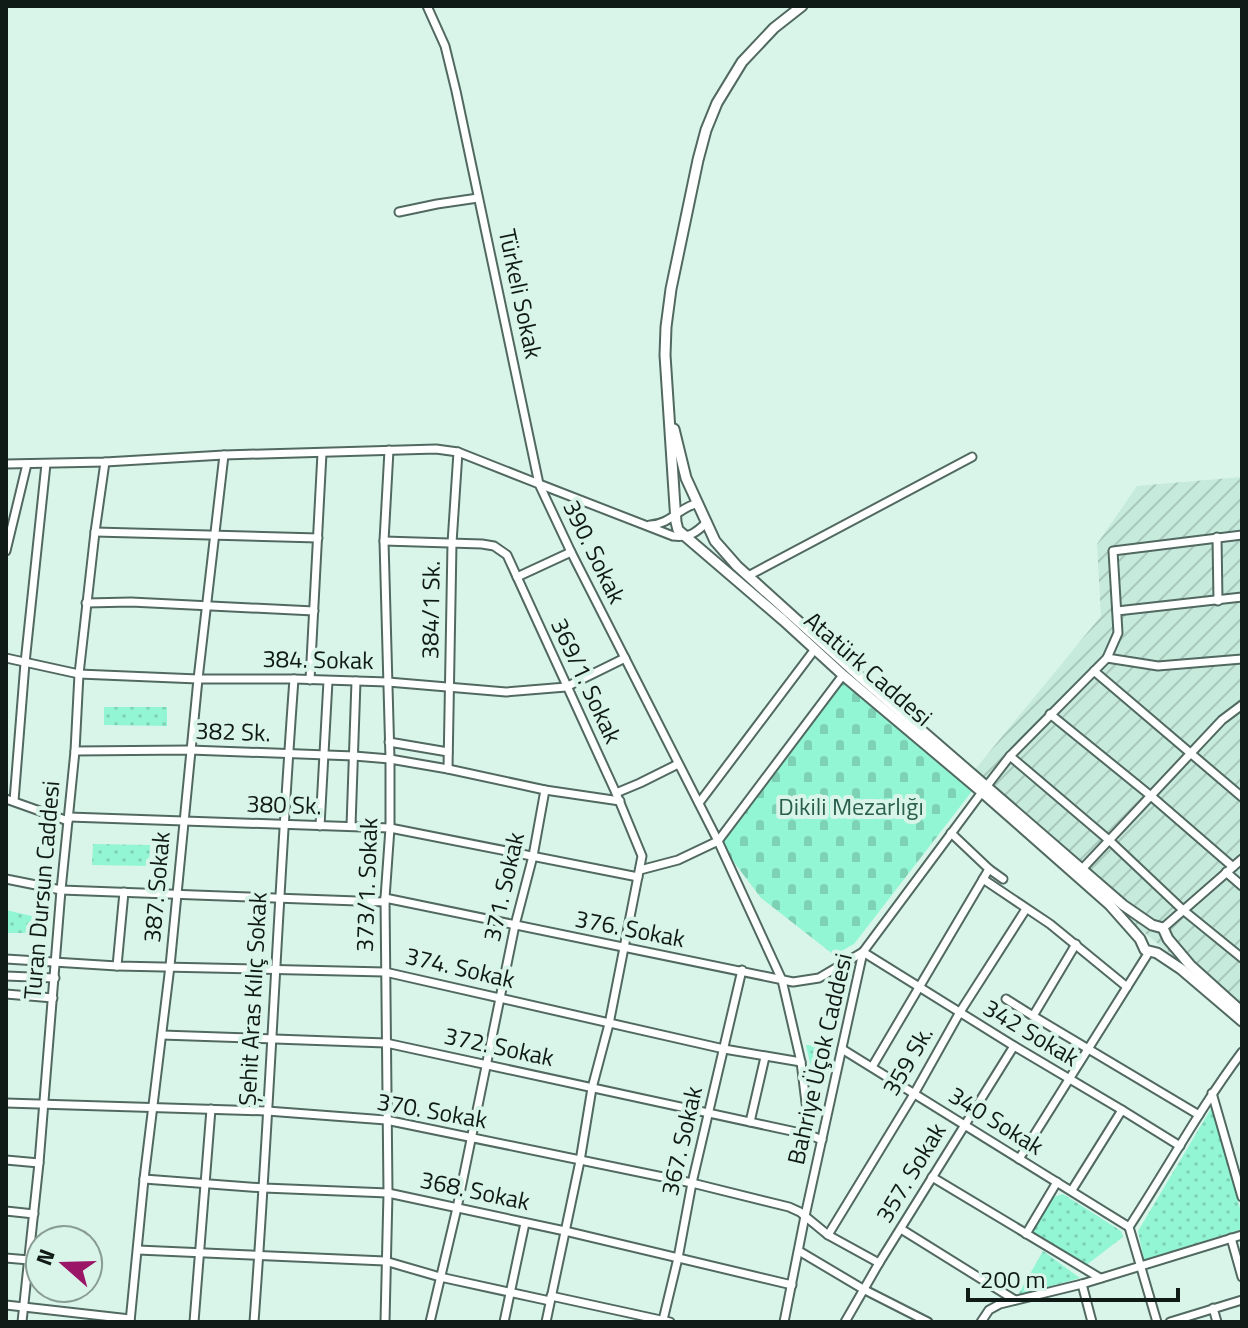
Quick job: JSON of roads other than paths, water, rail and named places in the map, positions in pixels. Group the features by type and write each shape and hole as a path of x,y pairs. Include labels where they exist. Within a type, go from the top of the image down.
{"main road":[{"name":"Atatürk Caddesi","path":"802,6 774,28 742,62 717,103 698,160 671,289 665,341 678,530 843,675 1083,868 1123,905 1152,925 1163,928"},
{"name":"Atatürk Caddesi","path":"667,382 672,423 686,478 715,541 748,576 1109,904 1140,939 1143,947 1181,969 1242,1021"},
{"path":"1140,939 1145,928 1152,925"},
{"path":"1163,928 1168,939 1190,965 1242,1012"},
{"path":"1153,952 1164,949 1168,939"}],"street":[{"name":"Türkeli Sokak","path":"427,6 445,46 456,91 539,484"},
{"path":"399,212 478,198"},
{"name":"390. Sokak","path":"6,464 436,449 458,452 539,484 718,841 782,980 801,1062 810,1135"},
{"name":"373/1. Sokak","path":"385,1322 388,1193 385,900 390,828 390,759 384,541 389,450"},
{"name":"384/1 Sk.","path":"448,769 452,543 458,452"},
{"path":"310,680 322,453"},
{"name":"387. Sokak","path":"130,1321 224,455"},
{"path":"748,576 972,457"},
{"name":"Turan Dursun Caddesi","path":"33,1224 75,751 79,674 105,462"},
{"path":"6,551 27,464"},
{"path":"10,800 46,464"},
{"path":"539,484 673,536 687,537 707,522"},
{"path":"644,525 665,522 686,506 698,503"},
{"path":"95,532 318,538"},
{"path":"1242,535 1113,551 1118,633 1107,658 1158,666 1242,659"},
{"path":"1217,537 1218,601"},
{"name":"369/1. Sokak","path":"384,541 494,546 507,555 641,851 639,874"},
{"path":"517,577 571,552"},
{"path":"1117,611 1242,597"},
{"path":"86,603 131,602 314,611"},
{"path":"699,803 815,649"},
{"name":"384. Sokak","path":"6,658 79,674 388,682 506,692 566,687 625,658"},
{"name":"Bahriye Üçok Caddesi","path":"784,1322 863,952 1010,756 1107,658"},
{"path":"1094,671 1242,797"},
{"path":"546,1322 592,1088 609,1024 639,874 718,841 843,675"},
{"name":"Şehit Aras Kılıç Sokak","path":"254,1322 294,679"},
{"path":"320,826 328,681"},
{"path":"351,826 356,681"},
{"path":"1083,868 1222,720 1242,705"},
{"path":"1050,714 1151,796 1242,886"},
{"path":"389,742 448,752"},
{"name":"382 Sk.","path":"75,751 190,750 390,759 545,790 620,801"},
{"path":"1010,756 1110,841 1183,910 1242,957"},
{"path":"616,793 678,764"},
{"name":"371. Sokak","path":"430,1322 545,790"},
{"name":"380 Sk.","path":"10,800 68,819 390,828 639,874"},
{"path":"951,833 1003,879"},
{"path":"1163,928 1242,859"},
{"path":"872,1067 989,869"},
{"name":"376. Sokak","path":"6,879 61,890 385,900 793,982 819,978 863,952"},
{"path":"983,879 1050,924 1127,987"},
{"path":"117,966 124,892"},
{"name":"359 Sk.","path":"828,1235 960,1012 1026,909"},
{"path":"1033,1016 1076,944"},
{"name":"342 Sokak","path":"863,952 1180,1146"},
{"path":"1019,1159 1127,987 1153,952"},
{"name":"374. Sokak","path":"6,959 117,966 385,972 724,1049 801,1062"},
{"name":"367. Sokak","path":"667,1321 692,1183 742,970"},
{"path":"6,976 55,978"},
{"path":"6,994 53,998"},
{"path":"1006,999 1199,1115"},
{"name":"372. Sokak","path":"162,1035 386,1043 822,1140"},
{"name":"357. Sokak","path":"845,1322 1014,1046"},
{"name":"340 Sokak","path":"842,1049 1129,1227"},
{"path":"1157,1322 1129,1227 1212,1093 1242,1052"},
{"path":"750,1122 765,1057"},
{"path":"1212,1093 1242,1197"},
{"name":"370. Sokak","path":"6,1103 267,1111 386,1120 692,1183 789,1207 828,1235 879,1263"},
{"path":"194,1322 211,1109"},
{"path":"1072,1190 1122,1110"},
{"path":"6,1160 39,1163"},
{"path":"932,1177 1100,1278"},
{"name":"368. Sokak","path":"144,1179 388,1193 792,1285"},
{"path":"1026,1234 1057,1182"},
{"path":"6,1211 34,1214"},
{"path":"504,1322 525,1223"},
{"path":"901,1229 1015,1300"},
{"path":"981,1322 989,1310 1000,1304 1082,1284 1242,1235"},
{"path":"1231,1238 1242,1277"},
{"path":"138,1250 385,1261 510,1292 667,1321"},
{"path":"799,1251 863,1289 928,1322"},
{"path":"1082,1284 1092,1322"},
{"path":"1170,1322 1242,1300"},
{"path":"6,1305 130,1321"},
{"name":"Turan Dursun Caddesi","path":"22,1322 24,1306"},
{"path":"1213,1308 1217,1322"}],"park label":[{"name":"Dikili Mezarlığı","path":"851,807"}]}
